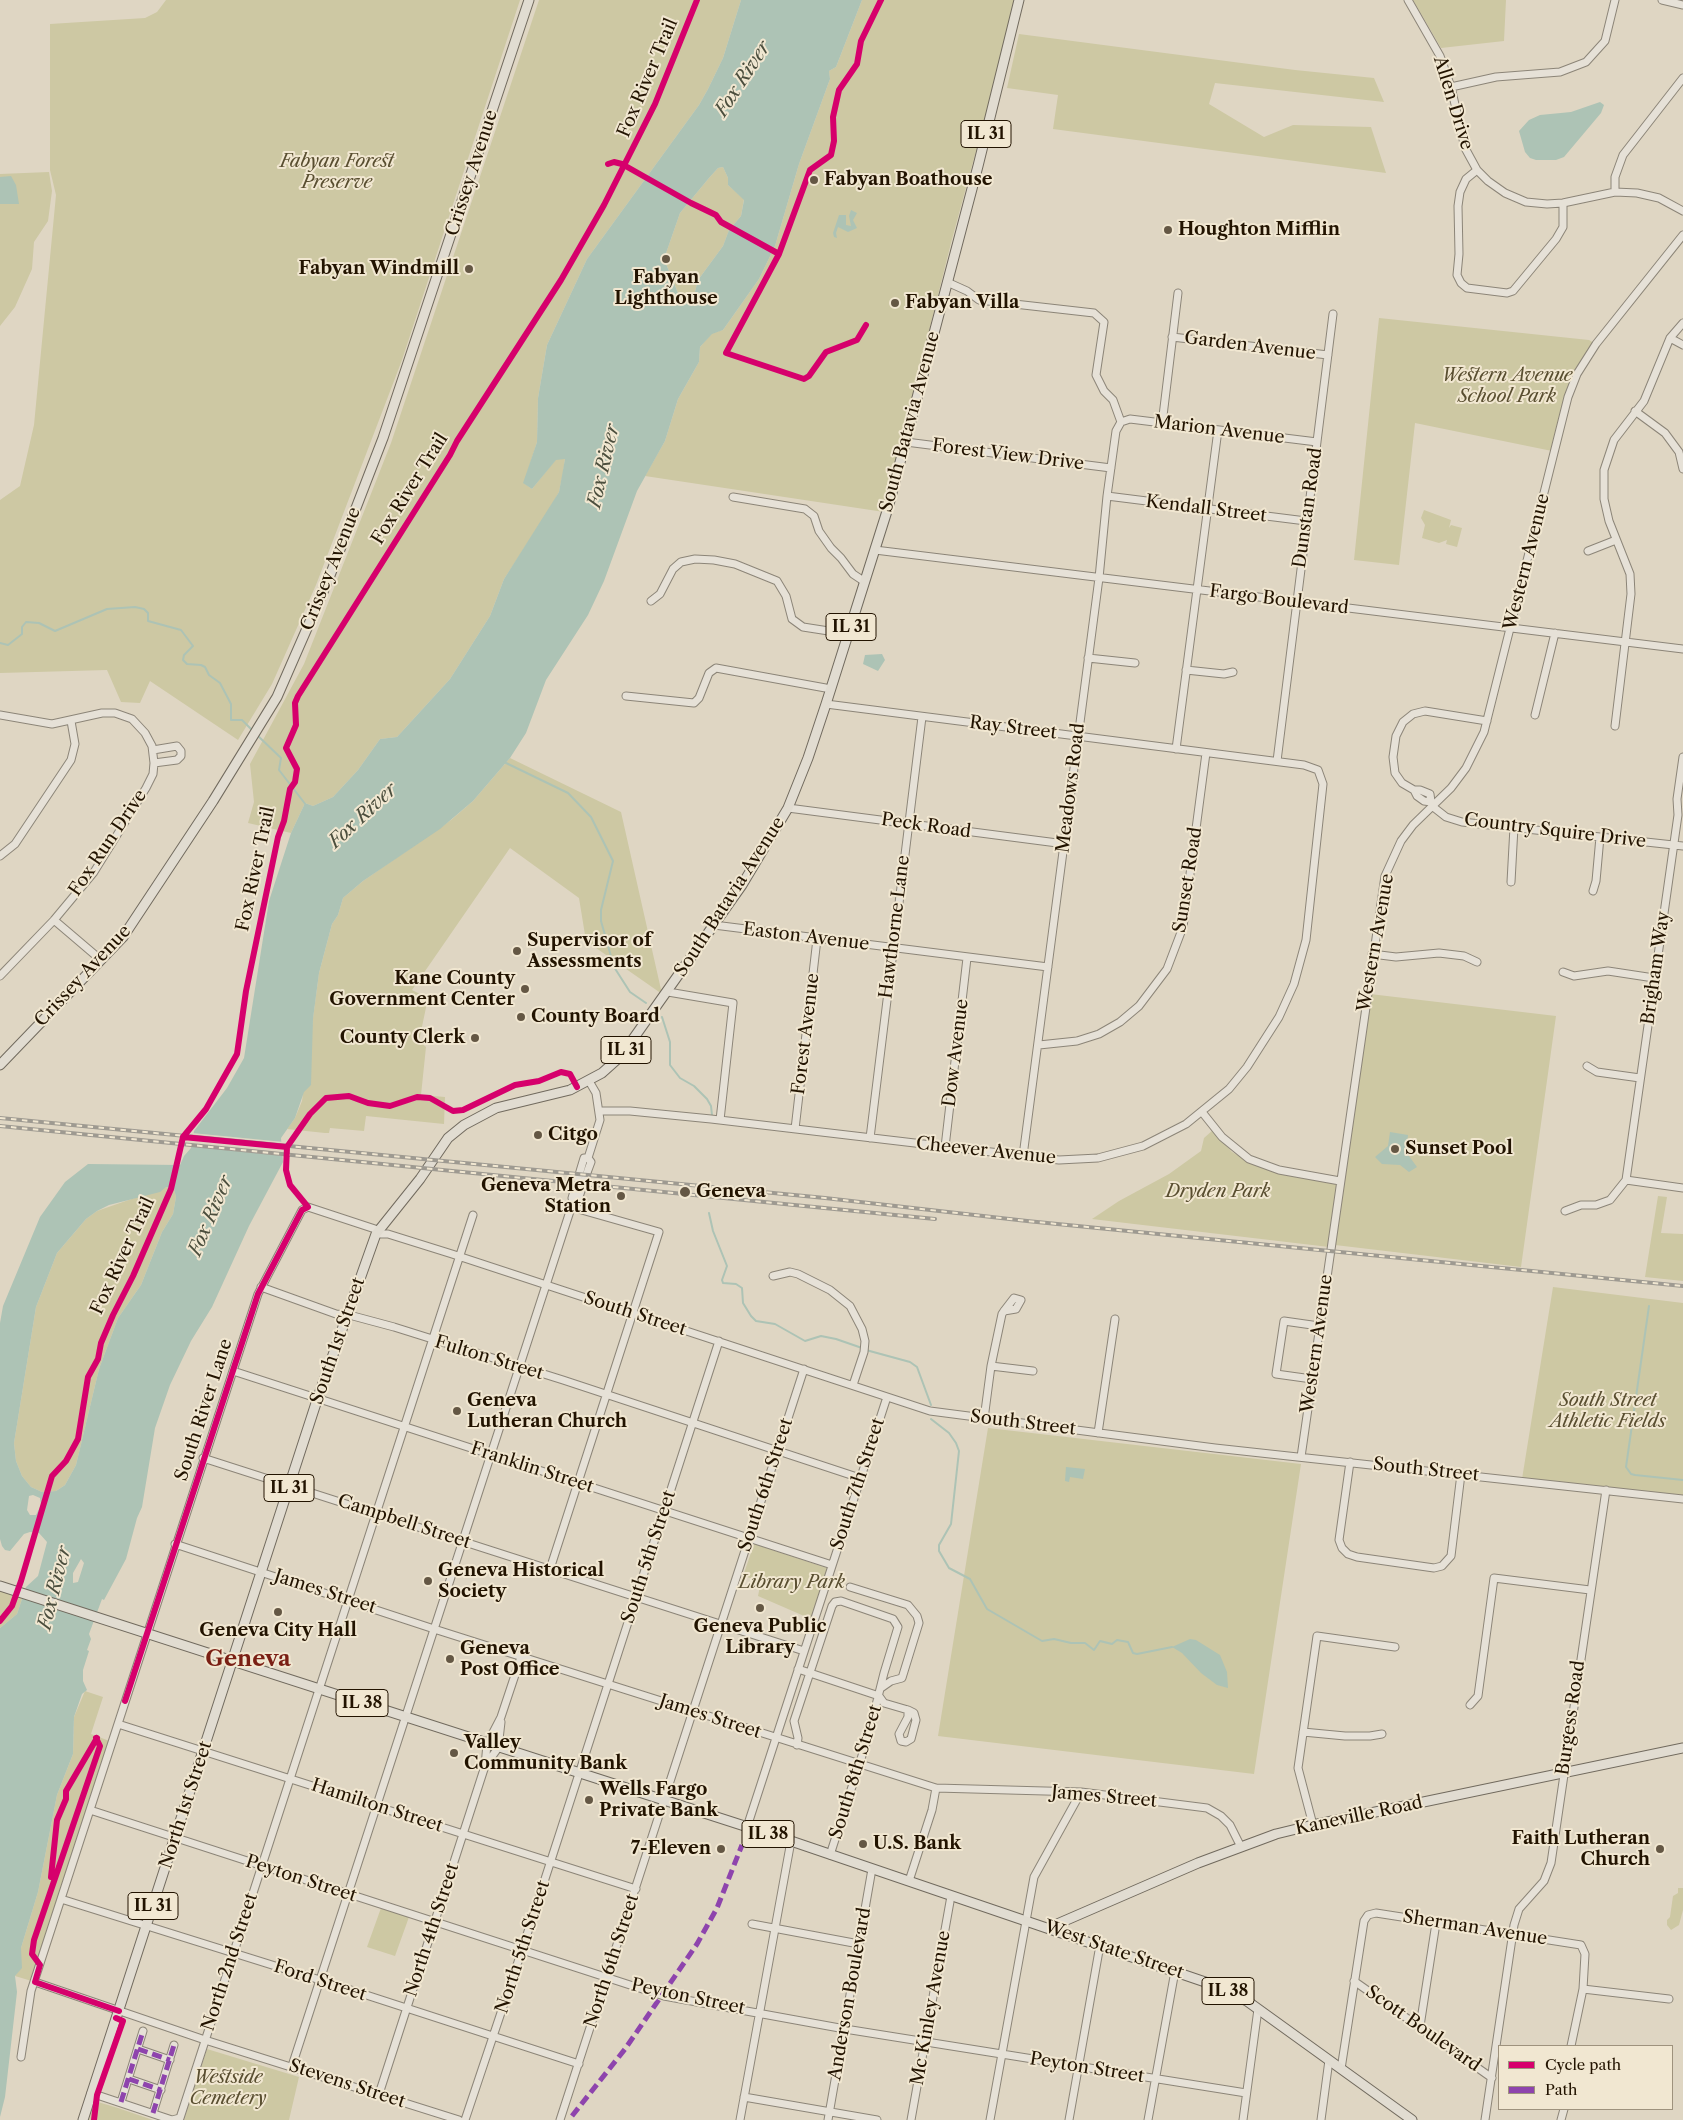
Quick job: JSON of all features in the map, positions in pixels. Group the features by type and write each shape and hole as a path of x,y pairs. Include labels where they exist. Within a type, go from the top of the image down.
{"main road":[{"name":"Crissey Avenue","path":"0,1065 123,937 249,744 277,697 329,578 383,438 529,0"},
{"name":"South Batavia Avenue","path":"540,1099 562,1093 589,1081 621,1056 668,992 756,864 788,808 826,704 875,550 906,442 1019,0"},
{"name":"South 1st Street","path":"233,1660 318,1397 378,1230 420,1179 448,1138 458,1129 478,1116 496,1108 540,1099"},
{"name":"IL 38","path":"0,1586 791,1841 872,1869"},
{"name":"North 1st Street","path":"83,2120 233,1660"},
{"name":"Kaneville Road","path":"1048,1928 1241,1846 1312,1825 1683,1748"},
{"name":"West State Street","path":"872,1869 1100,1945 1231,1992 1258,2009 1411,2120"}],"street":[{"name":"Allen Drive","path":"1408,0 1440,56 1450,87 1465,148 1477,170 1488,181 1505,193 1526,202 1563,203 1615,192 1637,193 1659,198 1683,211"},
{"path":"1450,87 1496,77 1560,72 1586,62 1605,42 1609,33 1614,0"},
{"path":"1662,0 1683,5"},
{"path":"1615,192 1615,177 1623,156 1683,78"},
{"path":"1477,170 1466,179 1460,192 1458,206 1460,254 1458,275 1461,283 1467,288 1513,292 1556,239 1563,226 1563,203"},
{"name":"Western Avenue","path":"1301,1457 1382,888 1393,856 1412,825 1450,788 1466,768 1476,751 1487,721 1568,396 1577,374 1596,344 1683,235"},
{"path":"947,282 967,291 979,300 1094,313 1104,322 1096,375 1104,391 1113,400 1121,422"},
{"path":"1162,424 1178,293"},
{"name":"Dunstan Road","path":"1277,761 1306,521 1334,314"},
{"path":"1615,726 1632,594 1630,574 1609,521 1604,499 1604,470 1614,440 1651,388 1670,338 1683,322"},
{"name":"Garden Avenue","path":"1172,337 1328,356"},
{"path":"1670,338 1683,345"},
{"path":"1635,411 1665,433 1679,452 1683,469"},
{"name":"Marion Avenue","path":"1121,422 1130,419 1317,442"},
{"name":"Meadows Road","path":"1023,1156 1099,578 1106,496 1116,431 1121,422"},
{"path":"1176,749 1218,430"},
{"name":"Forest View Drive","path":"906,442 1111,468"},
{"name":"Kendall Street","path":"1106,496 1306,521"},
{"path":"733,498 804,509 814,516 819,531 831,548 853,574 865,582"},
{"path":"1588,551 1616,540"},
{"name":"Fargo Boulevard","path":"875,550 1683,650"},
{"path":"651,602 660,594 673,570 680,562 695,559 714,560 735,564 777,582 786,596 792,619 802,627 848,634"},
{"path":"1535,715 1554,634"},
{"path":"1088,658 1135,663"},
{"path":"626,696 694,703 699,698 709,673 716,668 831,688"},
{"path":"1186,670 1224,674 1233,672"},
{"name":"Ray Street","path":"826,704 1277,761 1304,765 1318,770 1323,784 1306,940 1294,984 1279,1017 1248,1068 1229,1089 1202,1112"},
{"path":"1414,790 1402,783 1395,772 1396,736 1403,722 1412,714 1425,711 1487,721"},
{"name":"Fox Run Drive","path":"0,715 43,724 71,721 102,713 115,713 132,719 145,733 153,750 154,762 153,774 146,788 98,864 54,920 0,976"},
{"name":"Hawthorne Lane","path":"870,1138 922,717"},
{"path":"0,856 15,844 71,760 75,744 71,721"},
{"path":"153,750 177,746 181,751 181,756 177,760 154,762"},
{"name":"Sunset Road","path":"1039,1044 1077,1041 1099,1034 1120,1022 1143,1000 1167,968 1183,927 1206,753"},
{"name":"Brigham Way","path":"1626,1180 1674,845 1683,757"},
{"name":"Country Squire Drive","path":"1432,806 1446,817 1462,822 1683,846"},
{"name":"Peck Road","path":"788,808 1065,844"},
{"path":"1511,882 1514,827"},
{"path":"1593,891 1596,881 1600,837"},
{"path":"54,920 101,960"},
{"name":"Easton Avenue","path":"714,925 1048,967"},
{"name":"Forest Avenue","path":"795,1129 817,939"},
{"path":"1372,954 1396,957 1439,953 1464,956 1478,962"},
{"name":"Dow Avenue","path":"945,1147 967,958"},
{"path":"1563,972 1574,976 1608,972 1654,978"},
{"path":"668,992 733,1004 720,1120"},
{"path":"1587,1066 1597,1072 1640,1078"},
{"path":"292,2066 572,1205 578,1200 591,1162 588,1158 599,1126 600,1111 596,1093 589,1081"},
{"name":"Cheever Avenue","path":"600,1111 630,1111 720,1120 1023,1156 1079,1160 1120,1154 1163,1138 1202,1112"},
{"path":"1202,1112 1222,1137 1249,1159 1279,1170 1340,1182"},
{"path":"1565,1211 1582,1205 1596,1205 1610,1200 1626,1180 1683,1188"},
{"path":"550,1569 659,1232 572,1205"},
{"name":"South River Lane","path":"21,2057 34,1982 175,1544 261,1287 302,1210 308,1207 378,1230"},
{"name":"North 2nd Street","path":"177,2120 180,2118 473,1215"},
{"name":"South Street","path":"378,1230 930,1411 1301,1457 1683,1499"},
{"path":"773,1276 790,1272 798,1274 830,1290 850,1306 864,1334 864,1352 853,1385"},
{"name":"Fulton Street","path":"261,1287 346,1315 519,1367 860,1478"},
{"path":"984,1419 990,1366 1004,1311 1014,1298"},
{"path":"1098,1433 1116,1319"},
{"path":"1312,1380 1276,1374 1284,1321 1319,1326"},
{"name":"South 5th Street","path":"580,1774 720,1341"},
{"path":"990,1366 1033,1371"},
{"name":"South 6th Street","path":"664,1801 804,1369"},
{"name":"Franklin Street","path":"233,1371 832,1565"},
{"name":"South 7th Street","path":"747,1827 886,1397"},
{"name":"Campbell Street","path":"204,1458 804,1651"},
{"path":"1350,1462 1340,1540 1342,1548 1348,1554 1357,1558 1434,1568 1442,1566 1451,1556 1461,1474"},
{"name":"Burgess Road","path":"1485,2120 1512,1934 1519,1909 1544,1881 1550,1869 1606,1490"},
{"name":"James Street","path":"175,1544 521,1657 936,1788 1081,1792 1207,1808 1221,1816 1230,1825 1241,1846"},
{"path":"1470,1705 1478,1696 1494,1580 1590,1590"},
{"path":"850,1587 908,1605 917,1616 919,1623 902,1678 891,1681 880,1692"},
{"name":"South 8th Street","path":"810,1673 832,1606 835,1602 841,1601 897,1622 898,1627 880,1692 830,1855"},
{"path":"1312,1825 1298,1768 1317,1636 1395,1647"},
{"path":"487,1744 501,1717 521,1657"},
{"path":"798,1669 880,1692"},
{"path":"797,1744 798,1738 794,1721 810,1673"},
{"path":"880,1692 884,1703 908,1710"},
{"path":"498,1748 501,1717"},
{"name":"Hamilton Street","path":"118,1724 636,1889"},
{"path":"1303,1732 1345,1736 1382,1734"},
{"name":"North 4th Street","path":"378,2094 464,1834 485,1766 487,1744"},
{"name":"North 4th Street","path":"485,1766 498,1748"},
{"name":"North 5th Street","path":"465,2120 580,1774"},
{"path":"909,1881 932,1810 936,1788"},
{"path":"990,2120 1034,1877 1081,1792"},
{"name":"North 6th Street","path":"560,2120 664,1801"},
{"name":"Peyton Street","path":"90,1810 664,1996 845,2029 1246,2093"},
{"path":"740,2120 791,1841"},
{"name":"Anderson Boulevard","path":"828,2120 872,1869"},
{"name":"Mc Kinley Avenue","path":"911,2120 951,1896"},
{"name":"Ford Street","path":"61,1899 579,2064"},
{"name":"Sherman Avenue","path":"1354,1981 1364,1921 1368,1915 1376,1913 1581,1945 1585,1954 1583,1989"},
{"path":"1420,2026 1436,1923"},
{"path":"752,1924 859,1944"},
{"path":"1068,2120 1100,1945"},
{"path":"1148,2120 1175,1971"},
{"path":"1341,2069 1354,1981"},
{"name":"Scott Boulevard","path":"1354,1981 1492,2078"},
{"name":"Stevens Street","path":"34,1982 205,2040 459,2120"},
{"path":"1571,2045 1583,1989 1669,1999"},
{"path":"1243,2120 1258,2009"},
{"path":"121,2102 143,2031"},
{"path":"153,2113 174,2045"},
{"path":"138,2049 170,2060"},
{"path":"1321,2120 1329,2060"},
{"path":"128,2079 161,2090"},
{"path":"91,2093 177,2120"},
{"path":"744,2097 877,2120"}],"green space":[{"name":"Fabyan Forest Preserve","path":"166,0 520,0 402,360 316,585 272,684 238,740 150,681 140,703 121,702 107,670 0,673 0,500 20,486 34,425 56,195 50,170 50,24 145,18 157,12"},
{"path":"539,0 741,0 723,58 708,89 699,105 587,259 547,345 538,398 537,442 524,483 532,489 556,459 565,459 563,473 559,492 504,579 490,616 450,679 397,737 380,739 358,770 333,797 313,806 305,803 291,833 248,823 254,802 250,764 304,664 391,443"},
{"path":"862,0 1017,0 951,243 884,512 645,476 665,441 678,399 699,362 700,347 712,333 723,330 759,279 775,246 799,164 830,79 829,71 836,67"},
{"path":"1413,0 1506,0 1504,41 1441,48"},
{"path":"1019,34 1295,70 1374,78 1384,102 1215,83 1209,104 1264,137 1293,125 1371,127 1386,173 1053,129 1058,95 1007,88"},
{"path":"723,167 728,178 728,185 744,199 741,216 729,230 723,246 698,280 693,300 683,305 664,259 680,213 718,168"},
{"path":"49,172 52,191 48,221 34,242 32,269 15,307 0,326 0,174"},
{"name":"Western Avenue School Park","path":"1379,318 1589,340 1594,343 1575,372 1552,451 1415,423 1399,565 1354,560"},
{"path":"1424,510 1451,520 1449,528 1451,525 1462,528 1457,547 1446,544 1447,540 1439,543 1422,538 1425,525 1421,518"},
{"path":"510,758 621,812 662,994 586,941 579,898 510,848 412,990 428,998 419,1041 426,1047 421,1095 445,1097 444,1124 366,1116 364,1131 330,1128 329,1133 325,1133 287,1129 295,1118 302,1101 319,973 332,924 338,915 343,898 363,881 451,820 473,801"},
{"path":"1370,994 1556,1016 1521,1267 1335,1245"},
{"name":"Dryden Park","path":"1213,1130 1232,1152 1254,1164 1337,1183 1329,1247 1092,1219 1119,1201 1169,1174 1201,1151 1204,1138"},
{"path":"166,1187 174,1189 176,1197 173,1214 162,1232 141,1285 118,1318 99,1369 76,1465 65,1485 56,1491 42,1492 31,1487 22,1476 16,1461 14,1443 36,1307 57,1253 86,1219 97,1211"},
{"path":"1658,1196 1667,1197 1661,1233 1683,1234 1683,1281 1645,1277"},
{"name":"South Street Athletic Fields","path":"1553,1287 1683,1303 1683,1495 1522,1479"},
{"path":"988,1428 1301,1464 1254,1774 938,1736"},
{"name":"Library Park","path":"754,1544 827,1568 811,1619 758,1596 761,1581 743,1576"},
{"path":"0,1591 23,1596 17,1614 0,1628"},
{"path":"85,1691 103,1697 91,1734 112,1742 35,1982 15,1976 21,1967 21,1948 38,1892 57,1795 73,1754 74,1717"},
{"path":"1678,1888 1683,1888 1683,1910 1679,1925 1671,1930 1667,1925 1667,1920 1670,1917 1673,1896 1678,1893"},
{"path":"381,1908 409,1917 395,1956 367,1947"},
{"name":"Westside Cemetery","path":"207,2049 299,2077 289,2120 184,2120"},
{"path":"98,2102 153,2120 89,2120 94,2104"}],"water":[{"name":"Fox River","path":"741,0 862,0 836,67 829,71 830,79 799,164 775,246 759,279 723,330 712,334 700,347 699,362 678,399 665,441 637,491 604,581 588,615 546,680 526,733 510,758 473,801 440,829 363,881 343,898 338,915 332,924 319,973 313,1019 311,1085 304,1092 295,1118 281,1138 283,1162 249,1226 212,1307 191,1341 170,1385 155,1428 142,1507 137,1518 126,1559 104,1600 102,1599 89,1634 91,1639 87,1650 89,1651 83,1670 83,1681 87,1690 82,1694 74,1717 73,1754 57,1795 38,1892 21,1948 22,1968 15,1976 17,1992 5,2097 0,2117 0,1628 17,1614 26,1587 38,1576 47,1542 39,1533 30,1532 24,1534 10,1551 5,1550 0,1539 0,1323 3,1306 40,1217 65,1182 88,1164 180,1165 184,1156 191,1148 194,1131 227,1088 244,1058 269,901 291,833 305,803 313,806 333,797 358,770 380,739 397,737 450,679 490,616 504,579 559,492 565,459 556,460 532,489 523,483 537,442 538,398 547,345 587,259 699,105 723,58","holes":["723,167 728,178 728,185 744,200 741,216 729,230 723,246 698,280 693,300 683,305 664,259 680,213 718,168","166,1187 174,1189 176,1197 173,1214 162,1232 141,1285 118,1318 99,1369 76,1465 65,1485 56,1491 42,1492 31,1487 22,1476 16,1461 14,1443 36,1307 57,1253 86,1219 97,1211 109,1205 160,1192","33,1495 40,1498 41,1505 36,1515 30,1515 27,1510 29,1496","81,1559 84,1563 78,1582 73,1583 73,1573"]},
{"path":"1600,102 1604,105 1601,113 1564,157 1556,160 1536,160 1530,158 1525,152 1519,131 1529,120 1540,115 1571,112"},
{"path":"11,176 16,185 19,204 0,204 0,177"},
{"path":"851,210 857,213 853,220 857,228 848,232 838,227 837,238 834,237 833,233 839,215 846,215 846,225 851,226 849,216"},
{"path":"882,654 885,660 878,671 863,664 865,655"},
{"name":"Sunset Pool","path":"1390,1132 1408,1135 1406,1152 1417,1167 1409,1172 1400,1165 1382,1164 1375,1157 1388,1146"},
{"path":"1066,1467 1085,1469 1083,1479 1070,1477 1069,1482 1065,1481"},
{"path":"1190,1639 1196,1640 1220,1655 1227,1672 1228,1688 1217,1685 1201,1673 1182,1653 1172,1647"}],"pier":[{"path":"192,1133 284,1142 284,1146 191,1137"},
{"path":"190,1139 284,1148 285,1156 189,1146"}],"waterway":[{"path":"0,643 8,645 22,634 22,627 26,622 39,623 55,631 107,609 135,607 144,609 148,613 148,621 181,630 193,646 184,655 183,660 187,664 205,667 209,675 220,683 231,704 231,720 242,720 252,730"},
{"path":"257,735 281,758 279,770 306,805"},
{"path":"504,762 568,793 591,817 613,861 601,910 601,921 614,967 630,992 646,1003"},
{"path":"662,1017 670,1042 670,1065 680,1078 694,1086 707,1099 711,1106 712,1115"},
{"path":"709,1213 713,1231 727,1266 722,1280 723,1283 736,1284 742,1288 743,1303 756,1321 775,1324 805,1341 821,1336 862,1348"},
{"path":"1649,1306 1626,1467 1631,1474 1635,1475 1683,1480"},
{"path":"866,1350 910,1362 917,1367 931,1405"},
{"path":"931,1419 949,1433 959,1451 951,1524 939,1545 939,1551 949,1568 970,1579 987,1609 1042,1641 1054,1639 1071,1643 1085,1643 1094,1650 1100,1641 1112,1644 1117,1640 1128,1642 1133,1653 1137,1654 1172,1647"}],"railway":[{"path":"0,1118 825,1198 1027,1221 1683,1286"},
{"path":"0,1126 935,1219"}],"marked path":[{"path":"572,2116 625,2049 697,1944 717,1908 742,1845"},
{"path":"121,2102 143,2031"},
{"path":"153,2113 174,2045"},
{"path":"138,2049 170,2060"},
{"path":"129,2079 161,2090"}],"cycle path":[{"name":"Fox River Trail","path":"0,1621 12,1606 21,1581 52,1476 66,1461 78,1439 88,1377 98,1359 101,1343 113,1315 133,1276 171,1189 183,1137 206,1109 237,1054 246,991 278,837 284,821 290,789 295,782 297,769 286,748 296,725 295,703 298,696 457,441 561,280 604,205 655,104 697,0"},
{"path":"866,325 857,340 826,352 809,376 804,379 726,353 779,254 810,170 831,155 834,141 833,117 839,90 857,64 861,41 881,0"},
{"path":"608,164 614,162 622,164 716,215 721,222 779,254"},
{"path":"125,1701 258,1294 302,1210 308,1207 290,1185 286,1170 287,1147 310,1114 326,1098 349,1096 368,1103 390,1106 417,1097 430,1098 453,1111 463,1110 515,1085 539,1081 561,1072 570,1074 577,1087"},
{"path":"183,1137 287,1147"},
{"path":"96,1738 100,1746 34,1940 32,1954 40,1965 35,1982 119,2011"},
{"path":"51,1877 57,1820 66,1799 66,1791 97,1738"},
{"path":"94,2120 97,2095 123,2021 116,2018"}],"place":[{"name":"Fabyan Boathouse","path":"814,180"},
{"name":"Houghton Mifflin","path":"1168,230"},
{"name":"Fabyan Lighthouse","path":"666,259"},
{"name":"Fabyan Windmill","path":"469,269"},
{"name":"Fabyan Villa","path":"895,303"},
{"name":"Supervisor of Assessments","path":"517,951"},
{"name":"Kane County Government Center","path":"525,989"},
{"name":"County Board","path":"521,1017"},
{"name":"County Clerk","path":"475,1038"},
{"name":"Citgo","path":"538,1135"},
{"name":"Sunset Pool","path":"1395,1149"},
{"name":"Geneva","path":"685,1192"},
{"name":"Geneva Metra Station","path":"621,1196"},
{"name":"Geneva Lutheran Church","path":"457,1411"},
{"name":"Geneva Historical Society","path":"428,1581"},
{"name":"Geneva Public Library","path":"760,1608"},
{"name":"Geneva City Hall","path":"278,1612"},
{"name":"Geneva Post Office","path":"450,1659"},
{"name":"Valley Community Bank","path":"454,1753"},
{"name":"Wells Fargo Private Bank","path":"589,1800"},
{"name":"U.S. Bank","path":"863,1844"},
{"name":"7-Eleven","path":"721,1849"},
{"name":"Faith Lutheran Church","path":"1660,1849"}],"district":[{"name":"Geneva","path":"248,1660"}]}
